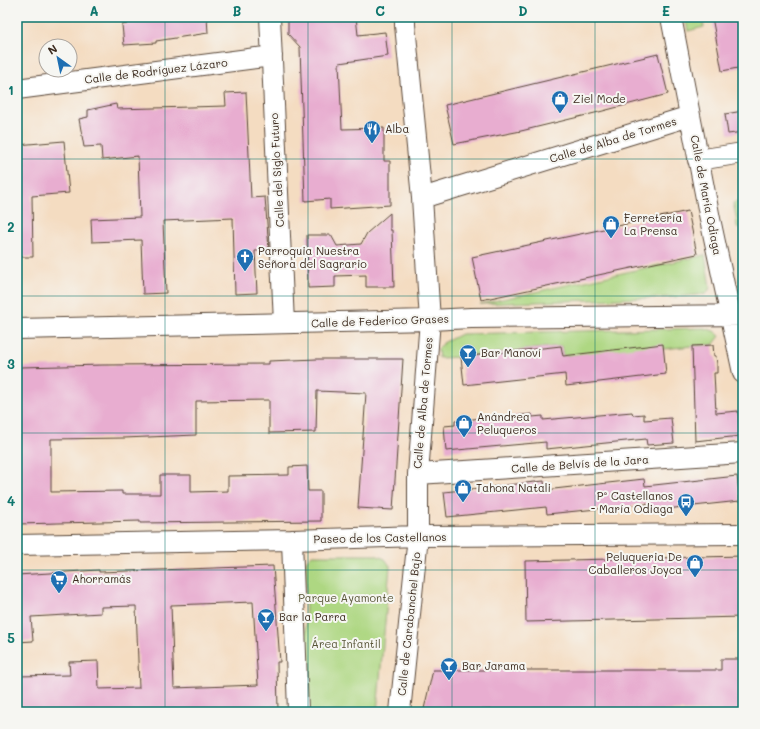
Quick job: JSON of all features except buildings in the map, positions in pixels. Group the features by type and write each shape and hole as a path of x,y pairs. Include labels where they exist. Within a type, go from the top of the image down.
{"street":[{"name":"Calle del Siglo Futuro","path":"270,17 284,323"},
{"name":"Calle de Alba de Tormes","path":"405,17 422,198 430,320 418,474 418,536"},
{"name":"Calle de María Odiaga","path":"671,17 698,160 736,315 743,373"},
{"name":"Calle de Rodríguez Lázaro","path":"17,89 272,56"},
{"name":"Calle de Alba de Tormes","path":"422,198 690,116"},
{"path":"698,160 743,154"},
{"name":"Calle de Federico Grases","path":"17,329 471,318 736,315"},
{"name":"Calle de Belvís de la Jara","path":"418,474 743,453"},
{"name":"Paseo de los Castellanos","path":"17,546 418,536 743,534"},
{"name":"Calle de Carabanchel Bajo","path":"400,712 418,536"},
{"path":"292,540 298,712"}],"green space":[{"path":"685,17 701,17 704,27 688,31"},
{"path":"743,201 743,226 737,228 733,203"},
{"path":"705,255 710,288 706,294 676,297 480,304"},
{"path":"704,328 714,331 720,336 713,345 563,356 561,346 439,358 438,349 443,343 461,334"},
{"name":"Parque Ayamonte","path":"312,555 375,555 385,559 390,566 377,712 305,712 306,561"}],"place":[{"name":"Ziel Mode","path":"560,114"},
{"name":"Alba","path":"372,144"},
{"name":"Ferretería La Prensa","path":"611,239"},
{"name":"Parroquia Nuestra Señora del Sagrario","path":"245,272"},
{"name":"Bar Manoví","path":"468,368"},
{"name":"Anándrea Peluqueros","path":"464,438"},
{"name":"Tahona Natali","path":"463,503"},
{"name":"Pº Castellanos - María Odiaga","path":"686,517"},
{"name":"Peluqueria De Caballeros Joyca","path":"695,578"},
{"name":"Ahorramás","path":"59,594"},
{"name":"Bar la Parra","path":"266,632"},
{"name":"Bar Jarama","path":"449,681"}],"park label":[{"name":"Área Infantil","path":"346,644"}]}
